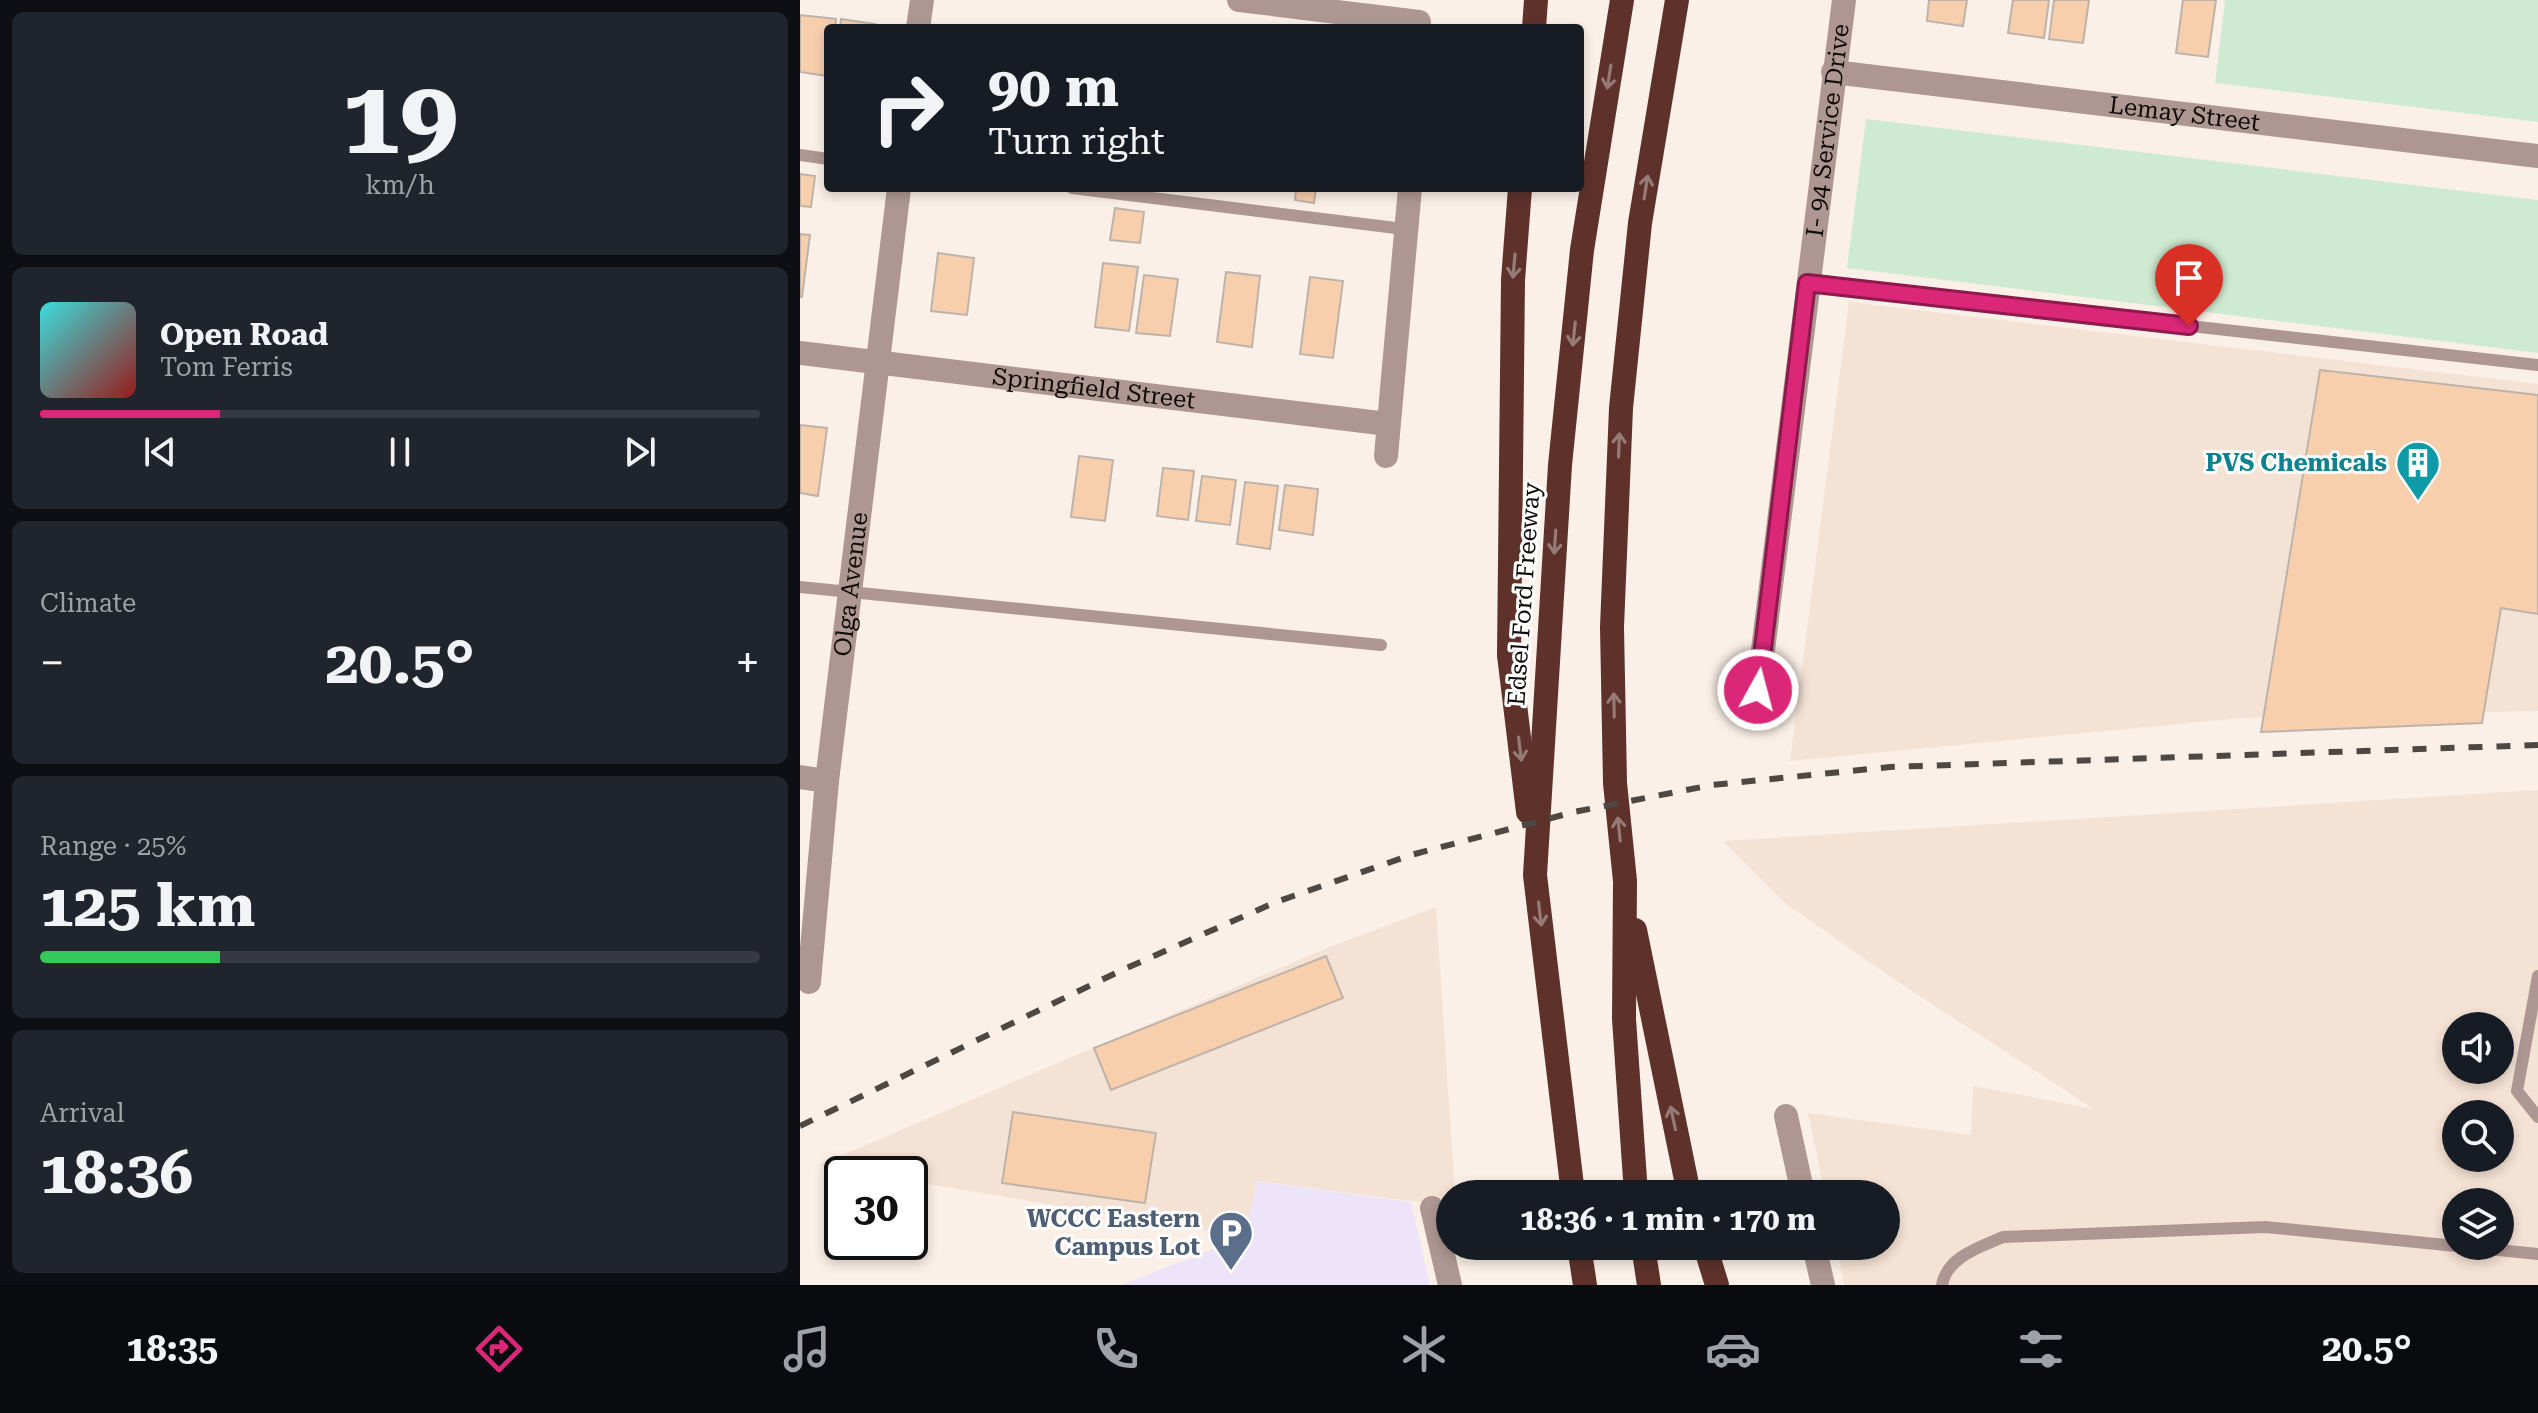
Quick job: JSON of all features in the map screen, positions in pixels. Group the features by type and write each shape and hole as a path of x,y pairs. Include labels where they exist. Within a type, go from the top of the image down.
{"highway":[{"path":"1534,24 1536,0"},
{"name":"Edsel Ford Freeway","path":"1571,1180 1535,875 1563,434 1582,250 1622,0"},
{"path":"1677,0 1640,223 1621,408 1612,627 1615,783 1625,881 1686,1180"},
{"path":"1520,192 1513,280 1509,655 1535,875"},
{"path":"1625,881 1624,1019 1635,1180"},
{"path":"1581,1260 1585,1285"},
{"path":"1645,1260 1649,1285"},
{"path":"1709,1260 1717,1285"}],"street":[{"path":"919,24 922,0"},
{"path":"1239,0 1421,17"},
{"name":"I- 94 Service Drive","path":"1758,690 1844,0"},
{"name":"Lemay Street","path":"1833,72 2538,156"},
{"name":"Olga Avenue","path":"809,982 827,781 898,192"},
{"path":"1386,456 1409,192"},
{"name":"Springfield Street","path":"800,353 1388,424"},
{"path":"800,777 827,781"},
{"path":"1786,1116 1800,1180"},
{"path":"1432,1208 1450,1285"},
{"path":"1817,1260 1823,1285"}],"lane":[{"path":"800,155 824,158"},
{"path":"1104,192 1404,229"},
{"path":"1807,283 2538,365"},
{"path":"800,587 1381,645"},
{"path":"2538,976 2532,1043 2517,1091 2538,1117"},
{"path":"1942,1285 1942,1279 1964,1253 2003,1237 2265,1227 2442,1244"},
{"path":"2514,1252 2538,1254"}],"shaded area":[{"name":"PVS Chemicals","path":"1849,302 2538,384 2538,711 2243,718 1790,761"},
{"path":"2538,790 2538,1285 1844,1285 1839,1260 1900,1260 1900,1180 1822,1180 1808,1113 1971,1135 1973,1086 2094,1109 1898,982 1785,903 1723,841"},
{"path":"1436,907 1454,1180 1436,1180 1436,1204 1258,1181 1244,1237 928,1184 928,1156 840,1156 1327,948"},
{"path":"1257,1181 1411,1202 1430,1285 1121,1285 1244,1237"}],"green space":[{"path":"2225,0 2538,0 2538,122 2215,83"},
{"path":"1866,119 2538,200 2538,353 1847,268"}],"building":[{"path":"1929,0 1967,0 1963,26 1927,21"},
{"path":"2013,0 2049,0 2044,38 2008,33"},
{"path":"2054,0 2089,0 2083,43 2049,39"},
{"path":"2183,0 2216,0 2208,57 2176,53"},
{"path":"800,15 836,19 835,24 824,24 824,75 800,72"},
{"path":"841,19 875,24 840,24"},
{"path":"800,174 815,176 811,207 800,206"},
{"path":"1296,192 1315,192 1314,203 1295,200"},
{"path":"1115,208 1144,212 1140,243 1110,240"},
{"path":"800,234 810,235 802,297 800,297"},
{"path":"938,253 974,258 967,315 931,311"},
{"path":"1103,263 1138,267 1129,331 1095,327"},
{"path":"1226,272 1260,276 1252,347 1217,342"},
{"path":"1144,275 1178,279 1170,336 1136,333"},
{"path":"1310,277 1343,281 1333,358 1300,354"},
{"name":"PVS Chemicals","path":"2320,370 2538,395 2538,614 2501,608 2482,723 2261,732"},
{"path":"800,425 827,428 818,496 800,493"},
{"path":"1079,456 1113,460 1105,521 1071,517"},
{"path":"1163,468 1194,471 1188,520 1157,516"},
{"path":"1202,476 1236,480 1230,525 1196,521"},
{"path":"1245,482 1278,486 1270,549 1237,544"},
{"path":"1285,485 1318,489 1313,535 1279,530"},
{"path":"1326,956 1343,998 1111,1090 1094,1048"},
{"path":"1013,1112 1156,1133 1145,1203 1002,1183"}],"railway":[{"path":"800,1126 1120,971 1276,902 1411,855 1574,812 1712,785 1890,767 2538,745"}],"place":[{"name":"PVS Chemicals","path":"2418,502"},
{"name":"WCCC Eastern Campus Lot","path":"1231,1272"}],"route":[{"path":"1758,690 1807,283 2189,326"}]}
